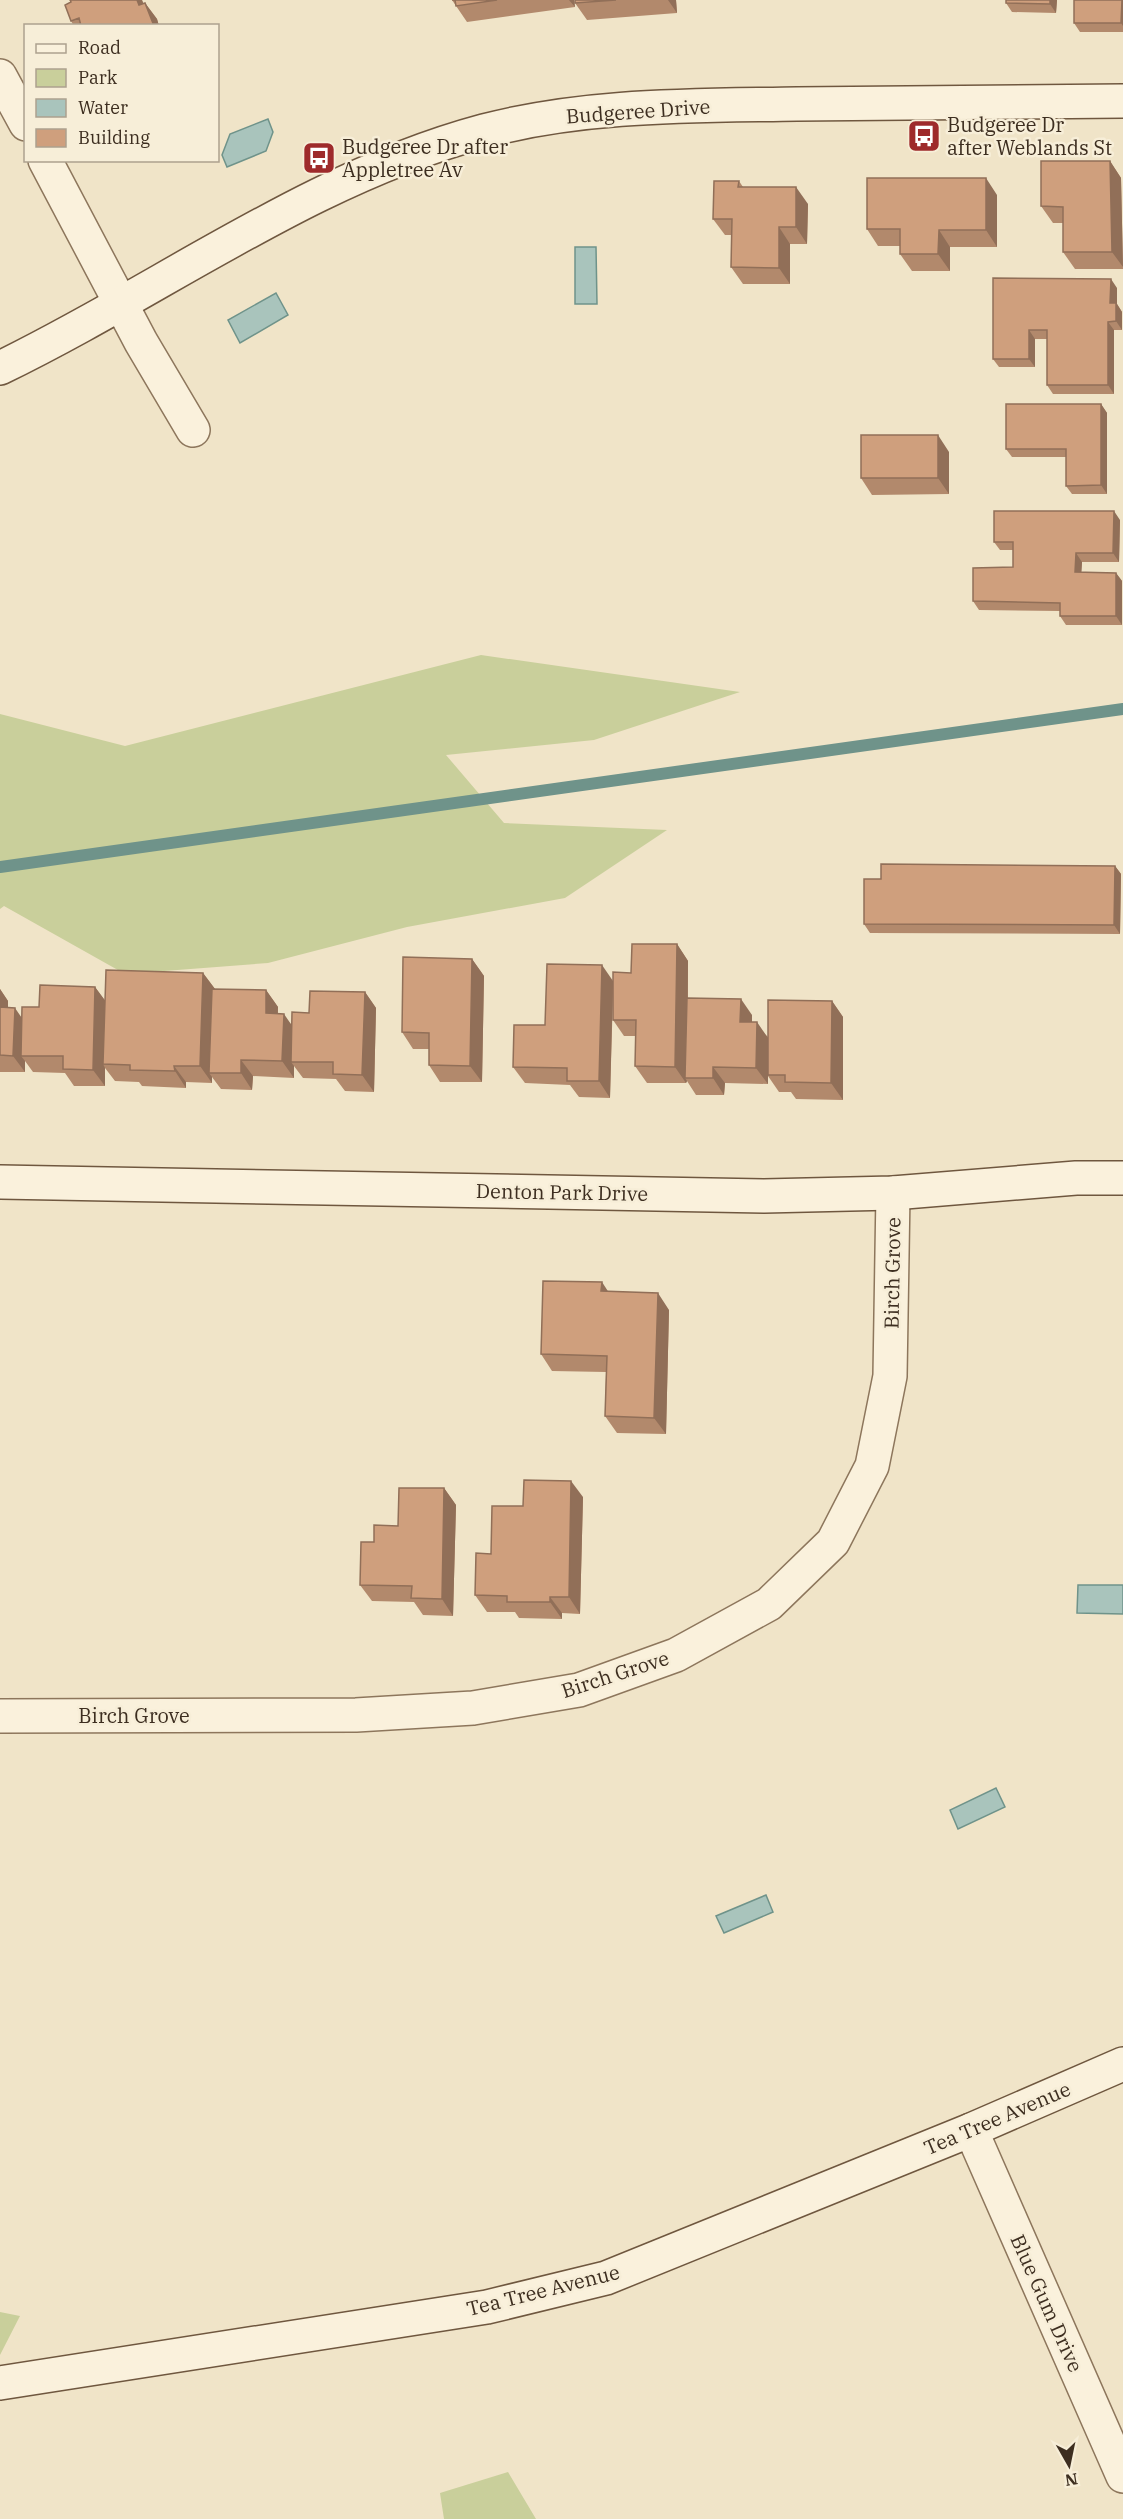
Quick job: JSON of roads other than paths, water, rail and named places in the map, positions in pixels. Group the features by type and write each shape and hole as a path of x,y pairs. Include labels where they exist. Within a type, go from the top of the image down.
{"street":[{"path":"0,76 24,120"},
{"name":"Budgeree Drive","path":"0,368 300,204 393,162 484,131 577,112 658,106 1123,101"},
{"path":"46,162 141,342 193,430"},
{"name":"Denton Park Drive","path":"0,1182 764,1196 893,1193 1076,1178 1123,1178"},
{"name":"Birch Grove","path":"0,1716 356,1715 473,1708 579,1690 676,1655 769,1604 833,1542 872,1466 890,1376 893,1193"},
{"name":"Tea Tree Avenue","path":"0,2383 487,2307 606,2278 971,2130 1123,2064"},
{"name":"Blue Gum Drive","path":"971,2130 1123,2476"}],"water":[{"path":"268,119 273,132 266,151 227,167 222,155 230,134"},
{"path":"575,247 596,247 597,304 575,304"},
{"path":"276,293 288,315 240,343 228,320"},
{"path":"1078,1585 1123,1585 1123,1614 1077,1613"},
{"path":"996,1788 1005,1807 958,1829 950,1810"},
{"path":"766,1895 773,1912 724,1933 716,1916"}],"waterway":[{"path":"0,867 1123,709"}],"place":[{"name":"Budgeree Dr after Weblands St","path":"924,136"},
{"name":"Budgeree Dr after Appletree Av","path":"319,158"}]}
